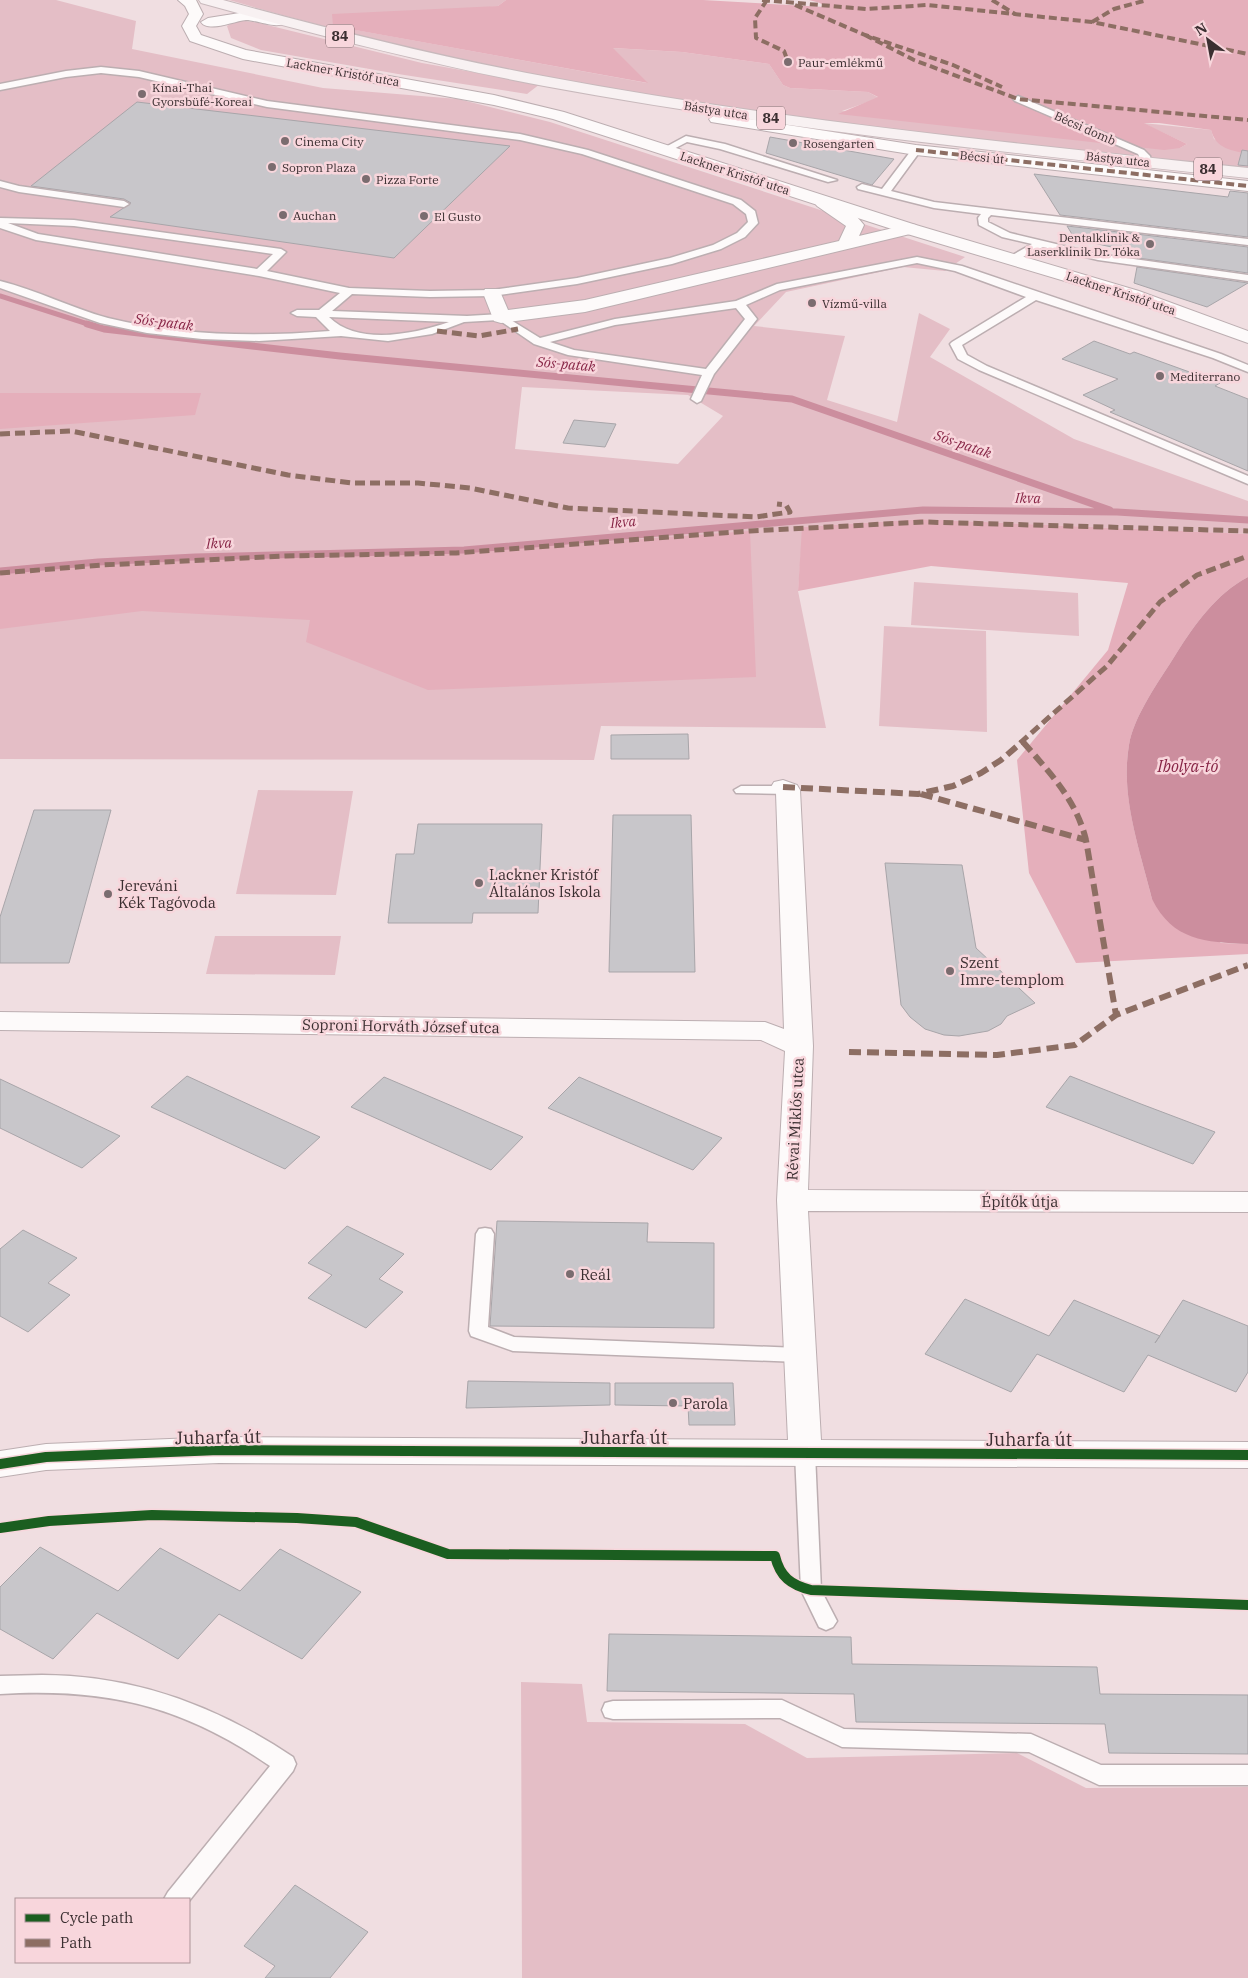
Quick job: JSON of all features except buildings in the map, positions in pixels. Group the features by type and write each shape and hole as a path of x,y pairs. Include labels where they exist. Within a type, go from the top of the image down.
{"main road":[{"name":"84","path":"206,0 280,21"},
{"name":"Bástya utca","path":"280,21 442,61 651,100 917,137 1248,173"}],"street":[{"path":"185,0 192,4 190,4 196,14 190,21"},
{"path":"190,21 196,16 208,12 237,8"},
{"path":"212,44 205,35 208,22 214,17 237,8"},
{"path":"208,22 246,16 280,21"},
{"name":"Lackner Kristóf utca","path":"190,21 189,29 195,38 212,44 268,59 532,108 823,202 1132,295 1248,337"},
{"name":"Bécsi út","path":"714,122 916,150 1248,186"},
{"path":"823,202 840,212 855,225 846,244"},
{"path":"492,293 501,317 585,306 910,229"},
{"name":"Révai Miklós utca","path":"785,789 799,1046 792,1200 805,1453"},
{"name":"Soproni Horváth József utca","path":"0,1021 765,1032 799,1046"},
{"name":"Építők útja","path":"792,1200 1248,1202"},
{"name":"Juharfa út","path":"0,1464 46,1457 219,1450 1248,1455"}],"lane":[{"path":"0,87 66,74 101,70 139,74 267,104 520,136 585,152 737,202 751,213 753,223 741,235 717,247 672,261 577,280 492,293 430,294 349,291 259,273 36,238 0,224"},
{"name":"Bécsi domb","path":"1018,99 1140,152 1145,156 1146,162"},
{"path":"665,150 686,140 722,146 832,180"},
{"path":"884,193 916,150"},
{"path":"0,184 19,190 124,204"},
{"path":"862,187 934,205 1248,242"},
{"path":"989,211 982,218 983,223 1006,235 1132,263 1248,278"},
{"path":"0,220 74,224 281,252 259,273"},
{"path":"1013,259 1041,244"},
{"path":"538,342 615,322 739,304 777,287 882,265 917,260 958,268 1035,296 1217,356 1248,369"},
{"path":"0,284 58,306 119,324 178,333 255,338 343,333 380,336 436,331 467,319"},
{"path":"320,315 349,291"},
{"path":"1035,296 956,344 962,357 983,368 1248,480"},
{"path":"698,397 707,379 751,319 739,304"},
{"path":"297,313 467,319 501,317 538,342 572,353 707,379"},
{"path":"320,315 343,333"},
{"path":"741,790 785,789"},
{"path":"485,1234 478,1331 513,1344 799,1355"},
{"path":"805,1453 811,1590 826,1621"},
{"path":"0,1685 51,1684 113,1688 149,1698 235,1732 285,1764 177,1898"},
{"path":"613,1710 782,1710 842,1738 1031,1743 1099,1775 1248,1775"}],"shaded area":[{"path":"0,0 56,0 136,21 132,49 323,88 458,99 550,122 965,257 945,271 903,267 786,292 754,326 845,336 827,400 897,422 919,313 950,329 930,357 1074,439 1248,501 1248,534 920,519 803,527 798,591 826,728 601,726 594,760 0,759","holes":["522,387 688,395 723,416 678,464 515,449"]},
{"path":"229,0 506,0 498,6 334,26 647,83 612,48 682,52 769,64 783,85 790,88 868,92 879,98 842,111 1180,148 1187,144 1143,123 1211,130 1214,139 1248,154 1248,168 884,129 702,104 522,72 411,48"},
{"path":"506,0 703,0 825,7 820,3 809,0 1248,0 1248,154 1230,150 1220,145 1211,130 1159,123 1144,123 1187,144 1180,148 1164,150 838,114 878,97 868,92 790,88 783,85 769,64 682,52 613,48 648,83 333,26 332,14 498,6"},
{"path":"238,20 259,23 422,63 540,84 527,94 261,50 231,38 227,26"},
{"path":"0,393 201,393 195,415 0,429"},
{"path":"920,519 1248,534 1248,577 1226,592 1199,621 1148,698 1136,722 1129,745 1127,784 1137,842 1152,899 1221,943 1248,944 1248,954 1076,963 1029,873 1017,760 1108,650 1128,583 931,566 798,591 802,527"},
{"path":"750,531 756,677 428,690 306,642 310,620 142,611 0,629 0,573 102,565 285,556 456,553"},
{"path":"914,582 1078,593 1079,636 911,625"},
{"path":"884,626 986,631 987,732 879,726"},
{"path":"258,790 353,791 336,895 236,894"},
{"path":"215,936 341,936 335,975 206,974"},
{"path":"521,1682 582,1684 587,1722 745,1724 807,1758 1017,1753 1086,1788 1248,1787 1248,1978 522,1978"}],"water":[{"name":"Ibolya-tó","path":"1248,577 1248,944 1204,940 1192,936 1180,931 1160,913 1152,899 1137,842 1129,804 1127,765 1129,745 1136,722 1148,698 1183,643 1216,601 1236,584"}],"waterway":[{"name":"Sós-patak","path":"0,296 91,325"},
{"name":"Sós-patak","path":"87,324 104,329 340,356 792,399 1110,510"},
{"name":"Ikva","path":"0,571 98,562 195,557 464,550 923,510 1117,512 1248,520"}],"marked path":[{"path":"762,0 866,9 927,5 1092,22 1248,54"},
{"path":"767,0 755,18 756,38 784,51 788,62"},
{"path":"992,0 1015,14"},
{"path":"1092,22 1114,9 1147,0"},
{"path":"795,5 865,35 953,65 1002,87"},
{"path":"865,35 914,60 1018,99 1248,120"},
{"path":"916,150 1248,186"},
{"path":"437,331 479,336 518,329"},
{"path":"0,434 71,431 288,475 352,483 418,483 470,488 568,508 756,517 790,512 786,505 777,504"},
{"path":"0,573 102,565 285,556 456,553 750,531 924,522 1248,531"},
{"path":"783,787 918,794 953,786 981,773 1001,760 1107,666 1160,602 1197,575 1248,556"},
{"path":"1021,740 1069,798 1083,825 1086,840"},
{"path":"921,794 1086,840 1116,1015"},
{"path":"849,1052 997,1055 1075,1045 1116,1015 1248,965"}],"cycle path":[{"path":"0,1464 46,1457 219,1450 1248,1455"},
{"path":"0,1528 49,1521 152,1515 297,1518 356,1522 448,1554 775,1556 779,1570 787,1580 797,1586 811,1590 1248,1605"}],"place":[{"name":"Paur-emlékmű","path":"788,62"},
{"name":"Kínai-Thai Gyorsbüfé-Koreai","path":"142,94"},
{"name":"Cinema City","path":"285,141"},
{"name":"Rosengarten","path":"793,143"},
{"name":"Sopron Plaza","path":"272,167"},
{"name":"Pizza Forte","path":"366,179"},
{"name":"Auchan","path":"283,215"},
{"name":"El Gusto","path":"424,216"},
{"name":"Dentalklinik & Laserklinik Dr. Tóka","path":"1150,244"},
{"name":"Vízmű-villa","path":"812,303"},
{"name":"Mediterrano","path":"1160,376"},
{"name":"Lackner Kristóf Általános Iskola","path":"479,883"},
{"name":"Jereváni Kék Tagóvoda","path":"108,894"},
{"name":"Szent Imre-templom","path":"950,971"},
{"name":"Reál","path":"570,1274"},
{"name":"Parola","path":"673,1403"}]}
